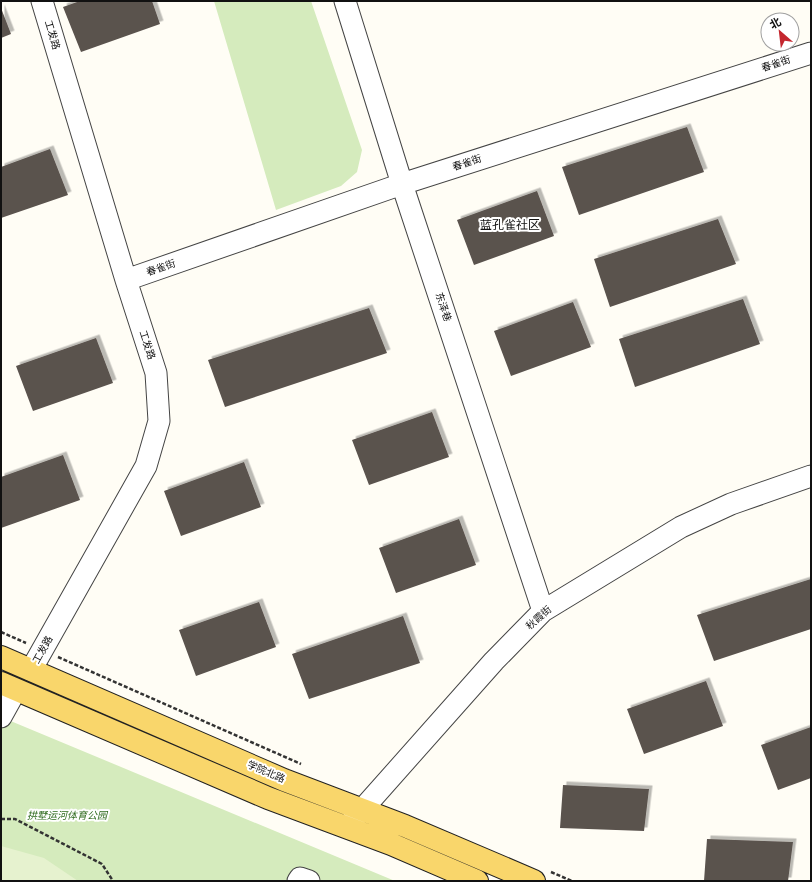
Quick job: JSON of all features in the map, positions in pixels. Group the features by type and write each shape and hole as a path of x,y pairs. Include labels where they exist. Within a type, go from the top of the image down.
{"main road":[{"name":"学院北路","path":"1,657 284,780 542,876"},
{"path":"9,687 268,798 477,881"}],"street":[{"name":"工发路","path":"31,670 146,466 159,421 156,373 126,280 42,1"},
{"name":"东泽巷","path":"345,1 402,184 543,611"},
{"name":"春雀街","path":"126,280 402,184 811,53"},
{"name":"秋霞街","path":"346,828 494,662 543,611 681,527 731,504 811,476"},
{"path":"1,717 9,687"},
{"path":"298,881 300,878 309,881"}],"path":[{"path":"1,632 303,765"},
{"path":"1,819 15,819 102,864 112,881"},
{"path":"542,876 572,881"}],"green space":[{"path":"214,1 311,1 362,150 357,172 341,186 276,210"},
{"name":"拱墅运河体育公园","path":"1,717 395,881 1,881"},
{"path":"1,846 44,858 78,881 1,881"}],"building":[{"path":"80,1 152,1 160,24 81,52 63,7"},
{"path":"1,8 11,34 1,38"},
{"path":"687,127 704,172 579,215 562,167"},
{"path":"50,149 68,195 1,218 1,167"},
{"path":"537,191 554,236 474,265 457,220"},
{"path":"718,219 736,264 610,307 594,259"},
{"path":"743,299 760,344 635,387 619,339"},
{"path":"573,302 591,347 511,376 494,331"},
{"path":"369,308 387,353 225,407 208,360"},
{"path":"96,338 113,383 33,411 16,366"},
{"path":"432,412 449,457 369,485 352,440"},
{"path":"63,455 80,500 1,528 1,477"},
{"path":"244,462 261,507 181,536 164,491"},
{"path":"459,519 476,565 396,593 379,548"},
{"path":"811,579 811,629 714,661 697,615"},
{"path":"259,602 276,647 196,676 179,630"},
{"path":"403,616 420,663 309,699 292,654"},
{"path":"706,681 723,726 644,754 627,709"},
{"path":"811,727 811,778 778,790 761,745"},
{"path":"563,785 649,789 644,831 560,828"},
{"path":"707,839 793,842 788,881 704,881"}],"district":[{"name":"蓝孔雀社区","path":"510,225"}]}
